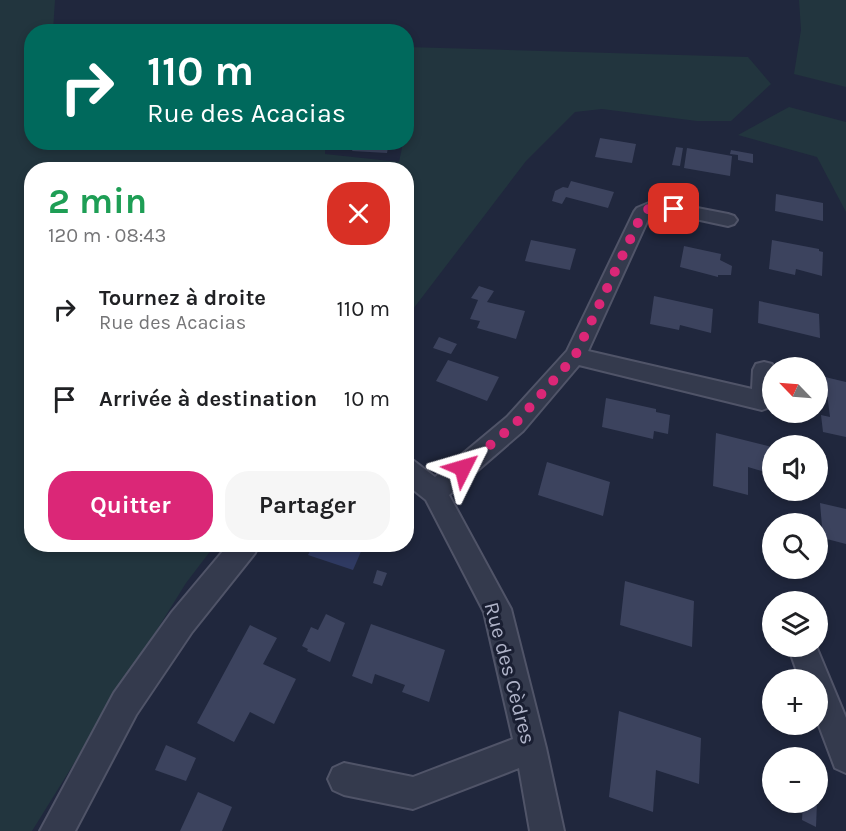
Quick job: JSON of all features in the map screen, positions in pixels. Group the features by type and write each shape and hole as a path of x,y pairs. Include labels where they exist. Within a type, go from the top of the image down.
{"street":[{"path":"435,492 515,424 575,356 643,212 656,205 728,220"},
{"path":"575,356 762,401"},
{"name":"Rue des Cèdres","path":"414,475 435,492 497,609 531,748 547,831"},
{"path":"57,831 125,705 182,622 239,552"},
{"path":"828,711 846,757"},
{"path":"344,779 413,793 531,748"}],"shaded area":[{"path":"0,0 55,0 53,24 24,24 24,150 325,150 325,154 399,162 24,162 24,552 210,552 186,583 32,831 0,831"},
{"path":"799,0 846,0 846,87 794,74 801,30"},
{"path":"414,47 748,57 771,84 731,121 697,121 602,109 575,112 526,161 414,308 414,162 399,162 402,150 414,150"},
{"path":"789,107 846,122 846,212 817,157 738,135"}],"water":[{"path":"310,552 361,552 353,570 308,555"}],"building":[{"path":"600,138 636,144 632,163 595,157"},
{"path":"676,147 683,148 680,166 672,165"},
{"path":"687,148 732,156 730,176 684,168"},
{"path":"352,150 388,150 387,153"},
{"path":"731,150 753,154 753,163 738,160 738,155 730,154"},
{"path":"571,181 614,192 608,208 566,197 562,204 552,201 555,191 563,187 568,188"},
{"path":"776,194 823,203 823,221 775,211"},
{"path":"531,240 576,249 570,270 525,261"},
{"path":"772,240 819,249 823,252 822,276 796,269 795,275 769,269"},
{"path":"684,246 721,254 720,260 732,266 731,275 718,275 718,277 680,267"},
{"path":"479,286 494,291 487,302 525,311 516,339 477,328 480,321 470,319 478,300 471,298"},
{"path":"654,296 713,309 711,333 680,325 679,330 650,324"},
{"path":"759,301 819,314 820,338 758,323"},
{"path":"439,337 457,344 451,354 433,348"},
{"path":"448,360 499,377 487,401 436,381"},
{"path":"828,378 846,382 846,437 823,432 822,423 828,423 828,417 830,417"},
{"path":"606,398 656,409 656,412 670,415 668,434 654,431 653,439 602,427"},
{"path":"716,433 762,444 762,471 748,467 748,495 713,486"},
{"path":"547,462 610,482 603,516 538,495"},
{"path":"820,503 846,509 846,544 828,539 828,513 821,513"},
{"path":"377,570 387,573 382,586 373,583"},
{"path":"625,581 694,601 692,647 620,625"},
{"path":"326,614 345,623 330,662 307,651 308,649 302,646 311,627 318,630"},
{"path":"371,624 445,650 429,702 402,692 405,685 375,674 372,684 352,676"},
{"path":"250,625 277,638 263,664 296,679 274,724 250,712 234,742 197,723"},
{"path":"619,711 701,738 699,784 656,770 653,812 609,797"},
{"path":"166,745 196,758 186,781 155,770"},
{"path":"198,792 232,807 222,831 180,831"},
{"path":"802,813 817,813 816,827 802,820"}],"route":[{"path":"463,468 515,424 575,356 600,308 643,212 656,205 674,209"}]}
